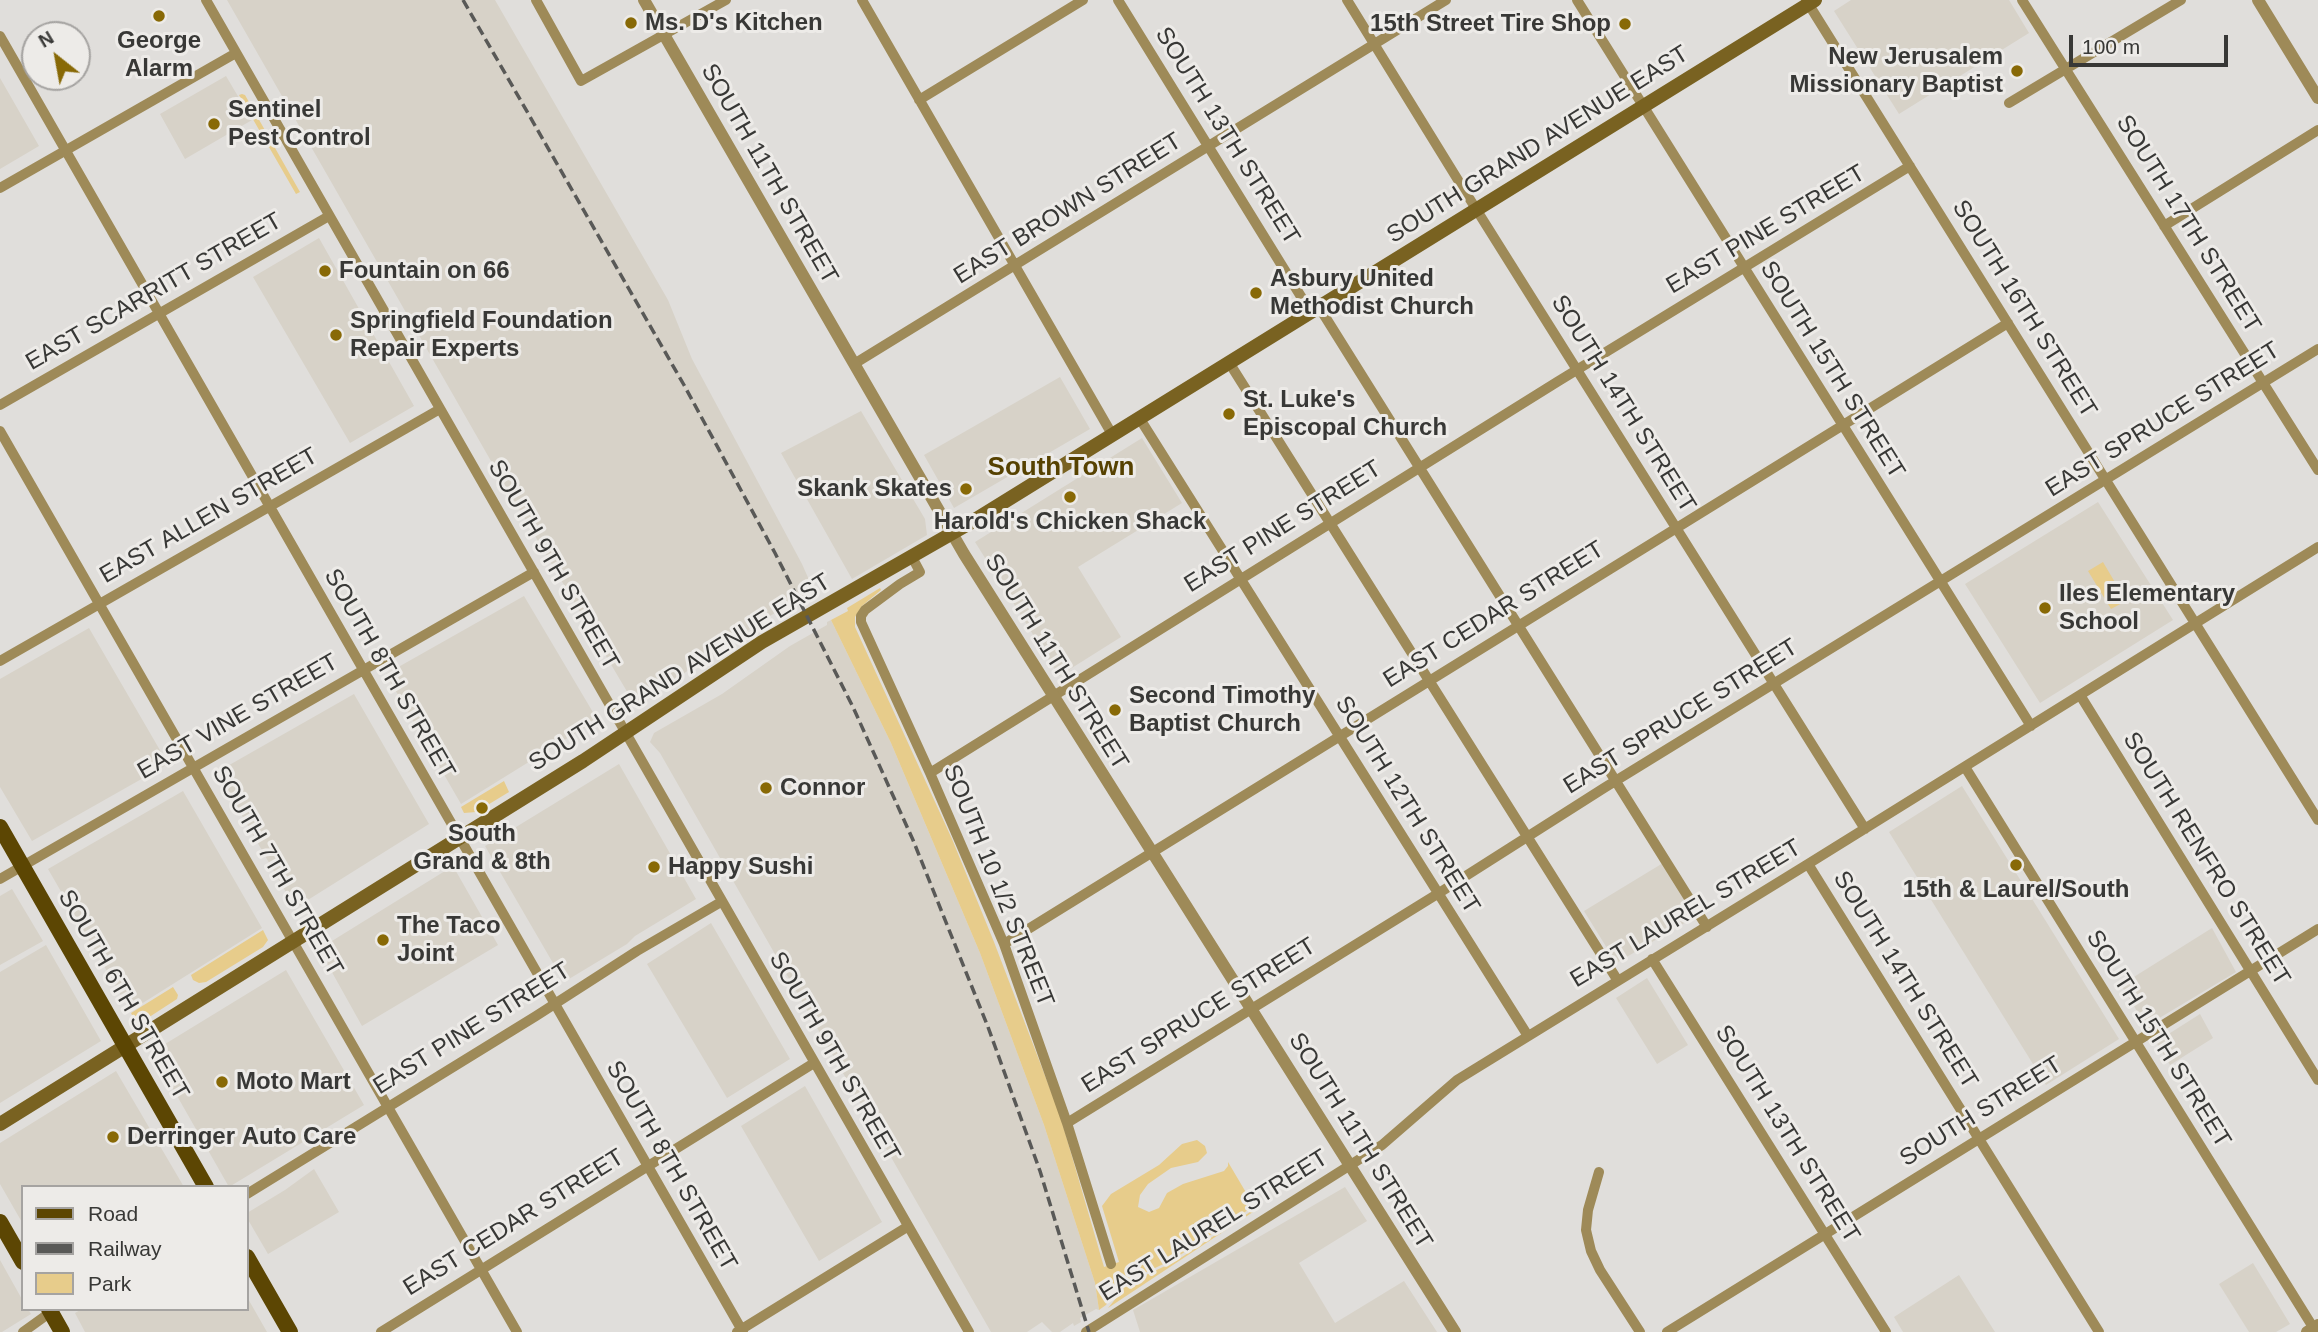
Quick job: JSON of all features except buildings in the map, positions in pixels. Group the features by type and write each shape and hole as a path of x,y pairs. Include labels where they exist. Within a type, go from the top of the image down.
{"main road":[{"name":"SOUTH GRAND AVENUE EAST","path":"0,1124 460,839 762,642 952,534 1230,364 1810,1"},
{"name":"SOUTH 6TH STREET","path":"0,827 205,1185"},
{"path":"0,1222 21,1259"},
{"path":"248,1259 290,1332"},
{"path":"52,1311 62,1332"}],"street":[{"name":"SOUTH 9TH STREET","path":"206,0 969,1332"},
{"path":"536,0 581,81 726,0"},
{"name":"SOUTH 11TH STREET","path":"644,0 952,534 1455,1332"},
{"path":"862,0 1112,436"},
{"path":"919,100 1083,0"},
{"name":"SOUTH 13TH STREET","path":"1118,0 1305,303 1319,307 1707,927"},
{"name":"SOUTH 14TH STREET","path":"1347,0 1866,829"},
{"name":"EAST BROWN STREET","path":"854,364 1446,0"},
{"name":"SOUTH 15TH STREET","path":"1577,0 2031,726"},
{"name":"SOUTH 17TH STREET","path":"2022,0 2318,470"},
{"path":"2009,103 2180,0"},
{"path":"2258,0 2318,99"},
{"name":"SOUTH 16TH STREET","path":"1810,1 2318,820"},
{"name":"SOUTH 8TH STREET","path":"0,36 740,1331"},
{"path":"0,187 236,53"},
{"path":"2164,226 2318,130"},
{"name":"EAST PINE STREET","path":"930,773 1329,523 1910,166"},
{"name":"EAST SCARRITT STREET","path":"0,405 329,216"},
{"name":"EAST CEDAR STREET","path":"1004,944 2008,323"},
{"name":"EAST SPRUCE STREET","path":"1067,1123 1617,780 2318,349"},
{"path":"1230,364 1618,981"},
{"name":"EAST ALLEN STREET","path":"0,661 268,505 440,409"},
{"name":"SOUTH 12TH STREET","path":"1140,419 1528,1036"},
{"name":"SOUTH 7TH STREET","path":"0,431 517,1332"},
{"name":"EAST LAUREL STREET","path":"1086,1332 1399,1132 1457,1080 2318,547"},
{"name":"SOUTH 10 1/2 STREET","path":"912,557 920,572 865,611 861,622 1004,944 1067,1123 1111,1264"},
{"name":"EAST VINE STREET","path":"0,878 534,572"},
{"name":"SOUTH RENFRO STREET","path":"2080,695 2318,1080"},
{"name":"SOUTH 15TH STREET","path":"1965,767 2314,1329"},
{"name":"SOUTH 14TH STREET","path":"1808,864 2099,1332"},
{"name":"EAST PINE STREET","path":"248,1193 637,951 722,902"},
{"name":"SOUTH STREET","path":"1667,1332 2318,929"},
{"name":"SOUTH 13TH STREET","path":"1653,959 1886,1332"},
{"name":"EAST CEDAR STREET","path":"381,1332 814,1063"},
{"path":"1599,1172 1587,1210 1586,1230 1591,1251 1600,1270 1640,1332"},
{"path":"740,1331 907,1227"},
{"path":"23,1332 51,1311"}],"shaded area":[{"path":"227,0 495,0 668,300 692,359 802,564 810,582 810,593 768,617 641,702 632,700 499,475"},
{"path":"1851,0 2009,0 2029,33 1899,114 1834,11"},
{"path":"226,76 252,120 185,159 160,114"},
{"path":"0,78 39,146 0,169"},
{"path":"319,238 414,406 350,443 253,277"},
{"path":"1060,377 1090,429 954,508 924,455"},
{"path":"861,411 925,519 927,535 852,579 781,453"},
{"path":"1142,438 1182,503 1078,567 1121,637 1059,676 975,542"},
{"path":"2098,502 2173,620 2040,703 1965,584"},
{"path":"524,596 594,714 595,721 461,804 386,674"},
{"path":"831,620 891,743 980,953 1044,1125 1095,1283 1099,1310 1080,1318 1081,1322 1074,1326 1073,1323 1060,1332 1052,1332 1042,1322 1027,1332 991,1332 660,753 650,742 654,733 722,694"},
{"path":"89,628 168,764 32,841 0,787 0,679"},
{"path":"354,694 429,824 295,908 217,772"},
{"path":"619,764 696,899 564,982 485,846"},
{"path":"1962,786 2119,1039 2046,1085 1889,832"},
{"path":"183,791 262,928 130,1011 48,869"},
{"path":"1663,863 1689,906 1693,918 1618,962 1615,961 1584,911"},
{"path":"453,866 498,945 362,1026 319,949"},
{"path":"12,889 43,941 0,965 0,896"},
{"path":"711,923 790,1059 727,1098 647,964"},
{"path":"2212,928 2236,972 2146,1026 2121,985"},
{"path":"46,945 101,1041 0,1103 0,972"},
{"path":"286,970 364,1105 232,1185 228,1185 152,1052"},
{"path":"1647,978 1688,1045 1657,1064 1616,998"},
{"path":"2200,1014 2213,1038 2170,1065 2156,1042"},
{"path":"116,1071 183,1185 21,1185 21,1221 0,1184 0,1143"},
{"path":"805,1086 882,1222 819,1261 741,1126"},
{"path":"314,1169 339,1212 268,1254 248,1220 248,1212"},
{"path":"1345,1187 1367,1221 1299,1263 1335,1323 1404,1281 1437,1332 1140,1332 1133,1310"},
{"path":"0,1260 21,1297 21,1311 29,1311 31,1314 0,1332"},
{"path":"2253,1263 2290,1324 2276,1332 2249,1332 2219,1284"},
{"path":"1959,1275 1995,1332 1903,1332 1894,1317"},
{"path":"248,1299 267,1332 85,1332 75,1313 248,1311"}],"green space":[{"path":"242,94 300,192 296,194 239,95"},
{"path":"2103,562 2126,601 2111,609 2088,571"},
{"path":"880,588 881,590 862,606 855,617 855,627 952,839 994,942 1060,1115 1104,1267 1119,1262 1102,1206 1111,1194 1159,1165 1182,1144 1197,1140 1205,1146 1207,1153 1198,1162 1171,1168 1148,1184 1140,1195 1138,1207 1149,1212 1159,1208 1167,1193 1183,1184 1224,1171 1228,1162 1254,1206 1174,1259 1117,1286 1106,1305 1099,1310 1095,1283 1044,1125 980,953 891,743 831,620"},
{"path":"504,781 509,792 476,812 464,813 461,807"},
{"path":"263,930 268,940 263,947 206,982 193,980 191,975"},
{"path":"173,987 178,995 177,999 137,1025 131,1013"},
{"path":"1253,1210 1108,1308 1122,1291 1120,1287 1176,1261"}],"railway":[{"path":"463,0 684,385 775,553 853,707 913,840 988,1027 1040,1171 1089,1332"}],"place":[{"name":"George Alarm","path":"159,16"},
{"name":"Ms. D's Kitchen","path":"631,23"},
{"name":"15th Street Tire Shop","path":"1625,24"},
{"name":"New Jerusalem Missionary Baptist","path":"2017,71"},
{"name":"Sentinel Pest Control","path":"214,124"},
{"name":"Fountain on 66","path":"325,271"},
{"name":"Asbury United Methodist Church","path":"1256,293"},
{"name":"Springfield Foundation Repair Experts","path":"336,335"},
{"name":"St. Luke's Episcopal Church","path":"1229,414"},
{"name":"Skank Skates","path":"966,489"},
{"name":"Harold's Chicken Shack","path":"1070,497"},
{"name":"Iles Elementary School","path":"2045,608"},
{"name":"Second Timothy Baptist Church","path":"1115,710"},
{"name":"Connor","path":"766,788"},
{"name":"South Grand & 8th","path":"482,808"},
{"name":"15th & Laurel/South","path":"2016,865"},
{"name":"Happy Sushi","path":"654,867"},
{"name":"The Taco Joint","path":"383,940"},
{"name":"Moto Mart","path":"222,1082"},
{"name":"Derringer Auto Care","path":"113,1137"}],"district":[{"name":"South Town","path":"1061,468"}]}
